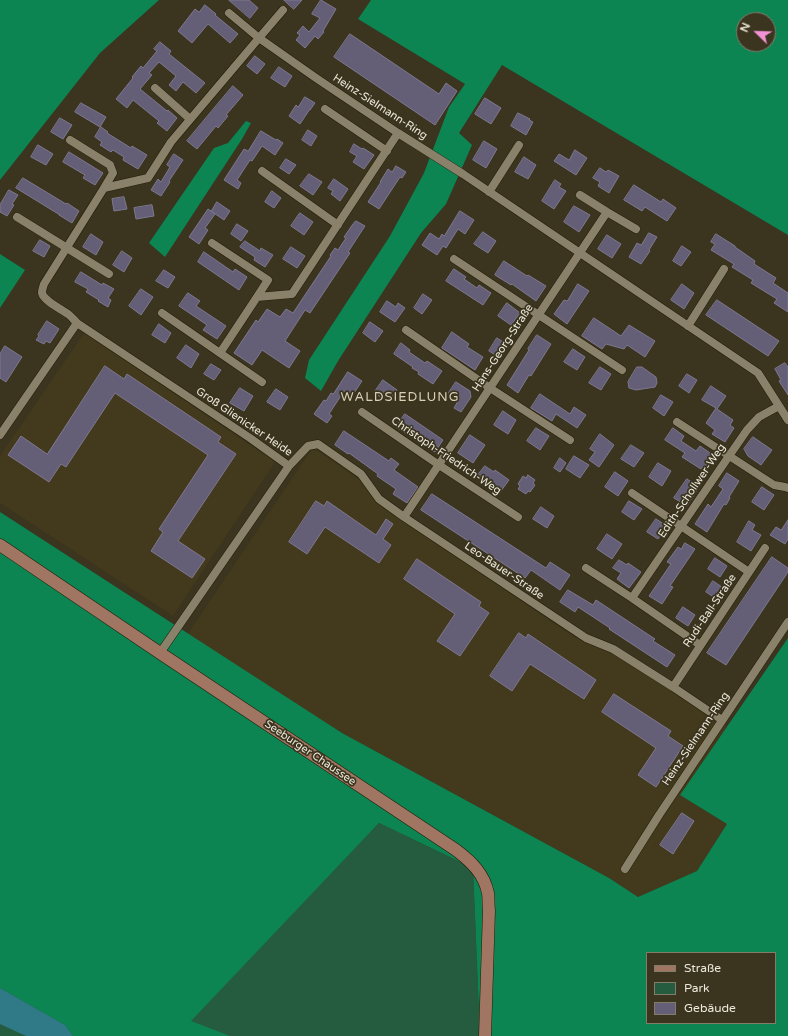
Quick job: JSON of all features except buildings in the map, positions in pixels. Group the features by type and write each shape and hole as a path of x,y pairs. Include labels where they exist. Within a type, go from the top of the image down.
{"street":[{"path":"104,188 148,178 170,142 283,10"},
{"name":"Heinz-Sielmann-Ring","path":"229,13 259,38 398,133 463,174 758,372 788,420"},
{"path":"155,88 190,119"},
{"path":"325,110 387,151"},
{"path":"257,297 292,294 398,133"},
{"path":"0,435 77,323 69,314 44,298 42,288 113,173 110,165 70,140"},
{"path":"489,192 519,145"},
{"path":"262,171 338,225"},
{"path":"580,194 636,230"},
{"name":"Hans-Georg-Straße","path":"404,517 607,212"},
{"path":"17,217 109,274"},
{"path":"212,243 268,280 220,353"},
{"path":"454,259 622,370"},
{"path":"688,326 724,269"},
{"path":"162,313 262,382"},
{"name":"Groß Glienicker Heide","path":"77,323 289,466 160,653"},
{"path":"406,330 490,388 570,440"},
{"name":"Edith-Schollwer-Weg","path":"632,598 747,430 759,417 779,406"},
{"name":"Christoph-Friedrich-Weg","path":"362,412 518,517"},
{"path":"678,422 774,485 788,488"},
{"name":"Leo-Bauer-Straße","path":"289,466 308,446 318,444 361,474 379,499 404,517 586,638 613,649 722,720"},
{"path":"632,493 749,572"},
{"name":"Seeburger Chaussee","path":"0,545 470,860 480,873 488,894 489,910 485,1036"},
{"name":"Rudi-Ball-Straße","path":"673,687 765,548"},
{"path":"586,568 700,645"},
{"name":"Heinz-Sielmann-Ring","path":"625,869 659,815 788,622"}],"shaded area":[{"path":"84,333 275,462 173,616 0,503 0,456"},
{"path":"313,450 318,451 361,481 381,506 574,637 610,651 727,726 680,795 727,824 697,871 638,897 609,878 342,733 186,637 309,453"}],"green space":[{"path":"0,0 159,0 100,53 0,180"},
{"path":"371,0 788,0 788,235 502,65 459,133 472,145 446,204 421,233 338,361 321,391 305,378 309,360 390,236 424,173 449,107 465,84 358,19"},
{"path":"246,121 251,123 242,139 165,257 149,243 214,148 228,143"},
{"path":"0,254 25,270 0,308"},
{"path":"0,512 342,733 609,878 638,897 697,871 727,824 680,795 788,638 788,1036 480,1036 473,868 379,823 191,1021 230,1036 73,1036 65,1025 0,988"},
{"path":"379,823 473,868 480,1036 0,1036 0,919 190,1021"}],"water":[{"path":"0,988 65,1025 73,1036 26,1036 0,1024"}],"district":[{"name":"WALDSIEDLUNG","path":"400,398"}]}
